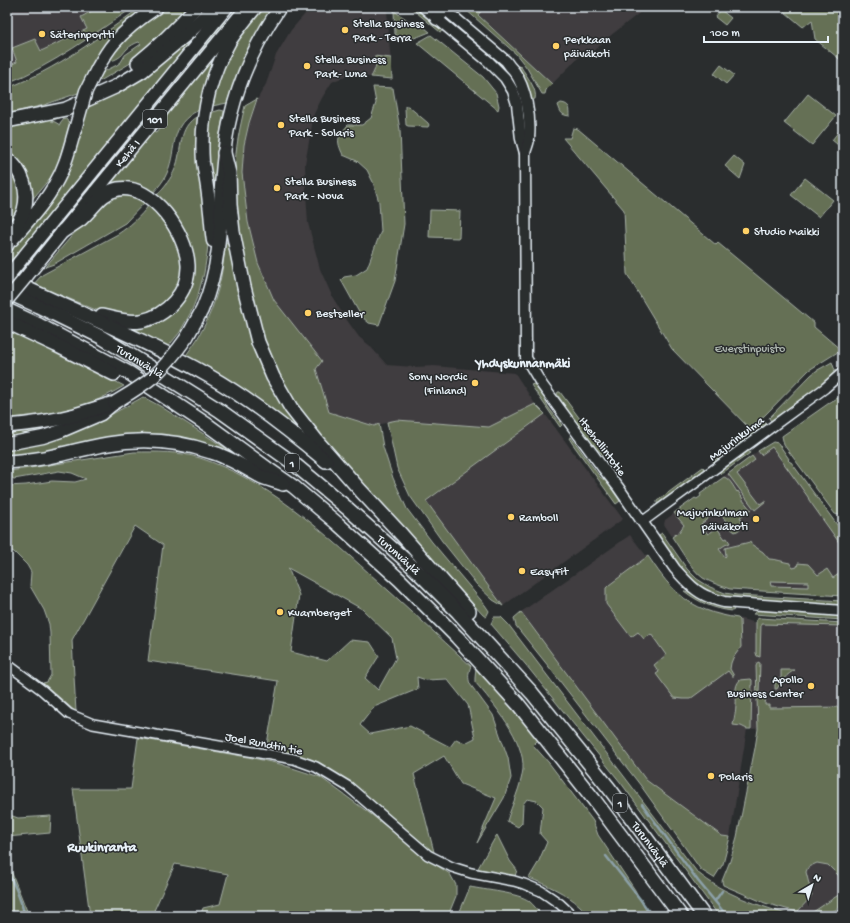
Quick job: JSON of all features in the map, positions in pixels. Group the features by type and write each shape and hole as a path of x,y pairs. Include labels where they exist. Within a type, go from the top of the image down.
{"highway":[{"path":"7,245 44,202 56,183 69,152 86,91 106,53 132,26 157,7"},
{"path":"22,118 64,105 90,94 111,82 149,54 196,7"},
{"path":"7,121 66,109 122,83 142,71 164,54 215,7"},
{"name":"Kehä I","path":"9,275 227,7"},
{"name":"Kehä I","path":"7,300 248,7"},
{"path":"216,260 203,163 202,143 206,102 219,63 230,42 256,7"},
{"path":"7,444 43,437 101,414 114,403 152,377 165,365 187,337 202,310 216,260 219,238 220,193 224,153 231,114 252,54 271,19 280,7"},
{"path":"224,153 229,173 230,205 237,252 252,322 272,377 291,408 317,441 522,671 532,693"},
{"path":"7,159 17,169 22,178 26,198 24,210 10,236 7,245"},
{"path":"63,231 81,218 99,199 110,192 117,189 131,190 143,194 167,215 182,239 187,253 188,265 184,287 172,305 163,312 152,318 141,321 127,322 82,313"},
{"path":"9,275 43,296 181,360 243,397 299,439 361,491"},
{"name":"Turunväylä","path":"7,292 101,337 219,410 293,464 347,508 412,566 458,612 532,693 609,788 704,916"},
{"name":"Turunväylä","path":"7,310 39,325 129,373 209,426 294,487 338,524 400,580 457,637 513,699 596,802 681,916"},
{"path":"7,322 124,380 169,400"},
{"path":"7,426 68,417 114,403"},
{"path":"7,462 37,459 110,443 146,441 160,442 211,452 237,463 263,477 294,487"}],"main road":[{"name":"Itsehallintotie","path":"423,7 441,11 505,78 513,91 517,104 521,139 525,153 526,358 542,385 618,487 675,569 695,589 708,597 724,602 843,611"}],"street":[{"name":"Majurinkulma","path":"642,522 825,388 843,372"},
{"name":"Joel Rundtin tie","path":"7,664 42,690 69,714 93,724 294,759 316,767 349,787 428,855 452,867 471,873 514,881 541,891 560,904 573,916"}],"shaded area":[{"name":"Säterinportti","path":"7,7 123,7 87,29 41,52 7,66"},
{"path":"311,7 384,7 387,10 392,79 348,75 332,82 314,114 305,164 306,193 308,223 320,269 333,298 344,316 359,337 369,345 387,365 414,367 434,366 515,373 535,404 490,427 397,420 374,426 329,412 316,369 322,361 274,300 258,263 248,222 242,173 244,145 249,123 258,98 266,84 276,55 291,30"},
{"name":"Perkkaan päiväkoti","path":"484,7 647,7 610,36 589,56 584,57 581,55 552,84 478,14"},
{"path":"545,414 623,519 503,606 426,501"},
{"name":"Majurinkulman päiväkoti","path":"773,442 778,443 789,459 788,460 843,533 843,596 730,589 715,584 702,577 692,566 664,524 665,520 695,498 697,499 701,496 700,494 758,451"},
{"path":"630,535 671,587 692,604 703,609 761,624 843,626 843,726 747,729 730,837 722,836 646,780 521,612"},
{"path":"817,863 828,865 842,879 843,892 807,916 800,916 797,912 812,896 806,872 808,867"}],"green space":[{"path":"99,7 115,7 118,11 123,7 134,7 57,58 24,76 7,83 7,66 17,62 12,48 35,39 41,51 87,29 81,17"},
{"path":"141,7 150,7 81,92 44,105 7,114 7,88 43,72 77,52"},
{"path":"164,7 188,7 153,43 129,64 100,81 99,78 101,73 117,65 121,62 125,55 141,44 139,42 133,45 122,55 106,64 110,54 150,15"},
{"path":"261,7 273,7 248,50 227,103 212,106 222,67 238,38"},
{"path":"410,7 417,7 444,30 440,32"},
{"path":"459,7 484,7 478,15 552,84 546,90 545,94 542,94 527,68 516,54 465,9 459,14"},
{"path":"779,7 843,7 843,62 815,39 812,20 803,27"},
{"path":"721,10 731,18 725,25 715,17"},
{"path":"394,11 412,23 420,24 430,32 409,39 400,37 395,34"},
{"path":"222,20 226,23 195,60 192,57"},
{"path":"203,26 12,260 7,260 7,252 39,214 88,104"},
{"path":"463,28 506,66 518,87 516,88 459,32"},
{"path":"431,35 483,77 496,93 499,106 498,110 417,43"},
{"path":"215,56 216,57 199,110 189,116 178,130 167,173 159,186 153,193 110,185 153,132 156,133 162,125 160,122"},
{"path":"374,56 391,58 392,79 371,77 376,67"},
{"path":"721,65 734,75 726,84 714,74"},
{"path":"518,66 521,67 531,83 535,91 535,99 531,100 517,68"},
{"path":"373,87 393,88 400,130 404,224 395,281 379,325 369,323 361,316 341,280 344,277 356,275 367,268 381,231 379,202 373,182 367,170 357,161 343,155 339,146 340,136 348,125 362,125 371,118 376,103"},
{"path":"808,94 836,116 812,145 784,123"},
{"path":"257,99 244,145 242,173 248,222 258,263 274,300 322,361 316,369 329,412 374,426 379,424 383,447 393,478 407,509 432,542 485,605 489,611 486,617 336,455 316,431 290,395 270,357 253,300 240,233 235,196 236,155 241,122 245,106"},
{"path":"561,103 566,104 569,107 570,116 561,112 558,105"},
{"path":"405,106 408,106 428,123 428,127 406,125"},
{"path":"74,109 72,114 51,121 60,125 64,118 70,125 55,172 31,201 7,153 7,125"},
{"path":"220,110 224,111 218,145 214,188 209,160 209,122 210,113"},
{"path":"198,116 209,234 207,254 198,295 191,312 180,332 167,348 124,326 141,325 191,283 179,222 157,195 165,186 175,169 187,126"},
{"path":"843,126 843,149 832,140"},
{"name":"Everstinpuisto","path":"573,128 578,129 716,245 718,243 814,323 814,327 841,350 809,370 750,429 672,349 627,274 624,210 563,138 570,138"},
{"path":"734,156 745,165 740,179 725,166"},
{"path":"7,164 16,176 21,198 17,214 7,230"},
{"path":"805,178 833,200 819,217 791,195"},
{"path":"123,192 146,201 125,223 54,264 45,267 101,202"},
{"path":"149,205 170,225 184,263 176,293 153,314 116,317 58,294 32,286 42,275 118,234 131,224"},
{"path":"430,210 460,211 459,238 429,237"},
{"path":"225,242 231,243 247,320 312,442 185,357 197,340 215,301 223,266"},
{"path":"7,326 124,386 91,403 65,412 7,420"},
{"path":"832,362 837,372 772,423 769,418 811,375"},
{"path":"534,384 544,398 548,407 562,425 560,427 531,385"},
{"path":"560,392 606,454 604,456 579,426 557,394"},
{"path":"143,397 160,406 241,458 239,459 194,443 45,452 7,457 7,448 87,426"},
{"path":"840,397 843,399 843,516 835,514 784,445 782,436"},
{"path":"535,404 545,414 426,501 503,606 493,600 477,585 442,541 410,496 397,468 387,422 397,420 489,427"},
{"path":"764,421 768,426 715,463 713,461 760,426"},
{"path":"59,425 52,430 7,439 7,433"},
{"path":"571,437 600,477 607,482 620,501 616,504 572,443 569,438"},
{"path":"773,442 778,443 789,459 788,460 843,533 843,548 772,447 761,455 758,451"},
{"path":"748,450 750,453 721,474 719,471"},
{"path":"134,452 167,452 184,454 224,467 269,492 291,507 383,585 471,666 469,671 470,684 493,715 508,758 511,778 504,798 477,843 496,798 461,784 444,756 414,774 434,852 427,850 353,784 328,768 311,759 266,750 278,681 148,661 163,545 135,526 72,640 76,712 43,683 47,682 51,675 49,624 44,610 30,586 31,572 27,565 14,552 7,549 7,486 52,481 75,482 86,479 72,473 59,471 14,479 12,478 10,471","holes":["288,568 362,609 392,638 396,658 378,690 365,678 379,656 370,642 350,640 327,661 291,652 299,595","417,677 426,680 447,679 468,705 475,738 465,743 456,739 450,747 410,726 370,734 360,725 374,707 418,689"]},
{"path":"752,456 755,460 737,474 760,504 766,500 755,510 728,474"},
{"path":"703,467 706,470 658,505 657,501"},
{"path":"724,477 730,481 751,510 740,517 742,526 735,532 718,511 701,524 708,534 717,528 725,539 727,538 730,543 719,549 725,557 725,548 750,542 763,552 769,559 790,563 793,568 797,567 798,563 808,564 818,575 827,569 833,578 843,571 843,596 730,589 703,578 690,564 672,537 679,532 684,525 674,513 695,498 697,499 701,496 700,494","holes":["770,581 808,582 808,587 771,586"]},
{"path":"662,533 687,569 697,579 710,587 725,593 737,595 843,601 843,606 723,598 702,588 685,574 659,535"},
{"path":"648,556 658,571 674,589 691,603 706,610 738,618 740,620 741,647 733,658 730,669 734,676 732,676 728,671 690,699 674,698 656,674 659,672 654,665 666,655 651,634 644,639 638,632 631,637 606,604 606,588"},
{"path":"684,591 732,607 734,610 725,610 713,607 701,602"},
{"path":"762,609 843,615 843,620 753,614"},
{"path":"521,612 646,780 722,836 730,837 723,864 714,878 701,870 641,786 516,626 514,618"},
{"path":"494,617 501,617 508,624 697,872 707,880 730,893 792,916 719,916 621,783 491,624"},
{"path":"759,618 843,623 843,626 761,624 760,657 757,656 756,653 756,620"},
{"path":"758,662 760,663 759,693 766,694 765,705 769,705 769,708 843,707 843,885 842,879 828,865 817,863 808,867 806,872 812,896 797,912 765,903 723,885 722,881 737,837 755,748 758,729 756,666"},
{"path":"476,668 538,740 533,745 549,763 593,821 598,835 635,890 650,916 588,916 580,906 569,897 529,878 538,863 547,842 540,834 543,807 537,801 527,799 523,804 522,823 518,827 507,821 520,782 523,769 522,758 519,746 506,722 499,711 475,682"},
{"path":"781,670 795,670 782,681 777,689 775,689 775,679 781,679"},
{"path":"751,679 751,729 747,729 741,726 733,725 738,683 740,680"},
{"path":"138,738 253,758 280,764 320,777 372,815 424,857 450,874 456,885 456,896 448,916 200,916 203,908 220,904 228,874 175,864 152,915 90,916 73,789 131,789"},
{"path":"7,814 18,818 51,816 50,833 7,837"},
{"path":"497,835 510,861 517,870 515,876 477,870"},
{"path":"7,866 11,871 29,916 7,916"},
{"path":"470,887 524,898 533,904 542,916 458,916"},
{"path":"843,892 843,905 826,916 807,916"}],"waterway":[{"path":"642,804 698,881 727,916"},
{"path":"606,856 652,916"},
{"path":"7,872 18,893 25,916"},
{"path":"715,901 722,891"}],"place":[{"name":"Stella Business Park - Terra","path":"345,30"},
{"name":"Säterinportti","path":"42,34"},
{"name":"Perkkaan päiväkoti","path":"556,46"},
{"name":"Stella Business Park- Luna","path":"307,66"},
{"name":"Stella Business Park - Solaris","path":"281,125"},
{"name":"Stella Business Park - Nova","path":"277,188"},
{"name":"Studio Maikki","path":"746,231"},
{"name":"Bestseller","path":"308,313"},
{"name":"Sony Nordic (Finland)","path":"475,383"},
{"name":"Ramboll","path":"511,517"},
{"name":"Majurinkulman päiväkoti","path":"756,519"},
{"name":"EasyFit","path":"522,571"},
{"name":"Kvarnberget","path":"280,612"},
{"name":"Apollo Business Center","path":"811,686"},
{"name":"Polaris","path":"711,776"}],"district":[{"name":"Yhdyskunnanmäki","path":"523,362"},
{"name":"Ruukinranta","path":"102,846"}]}
